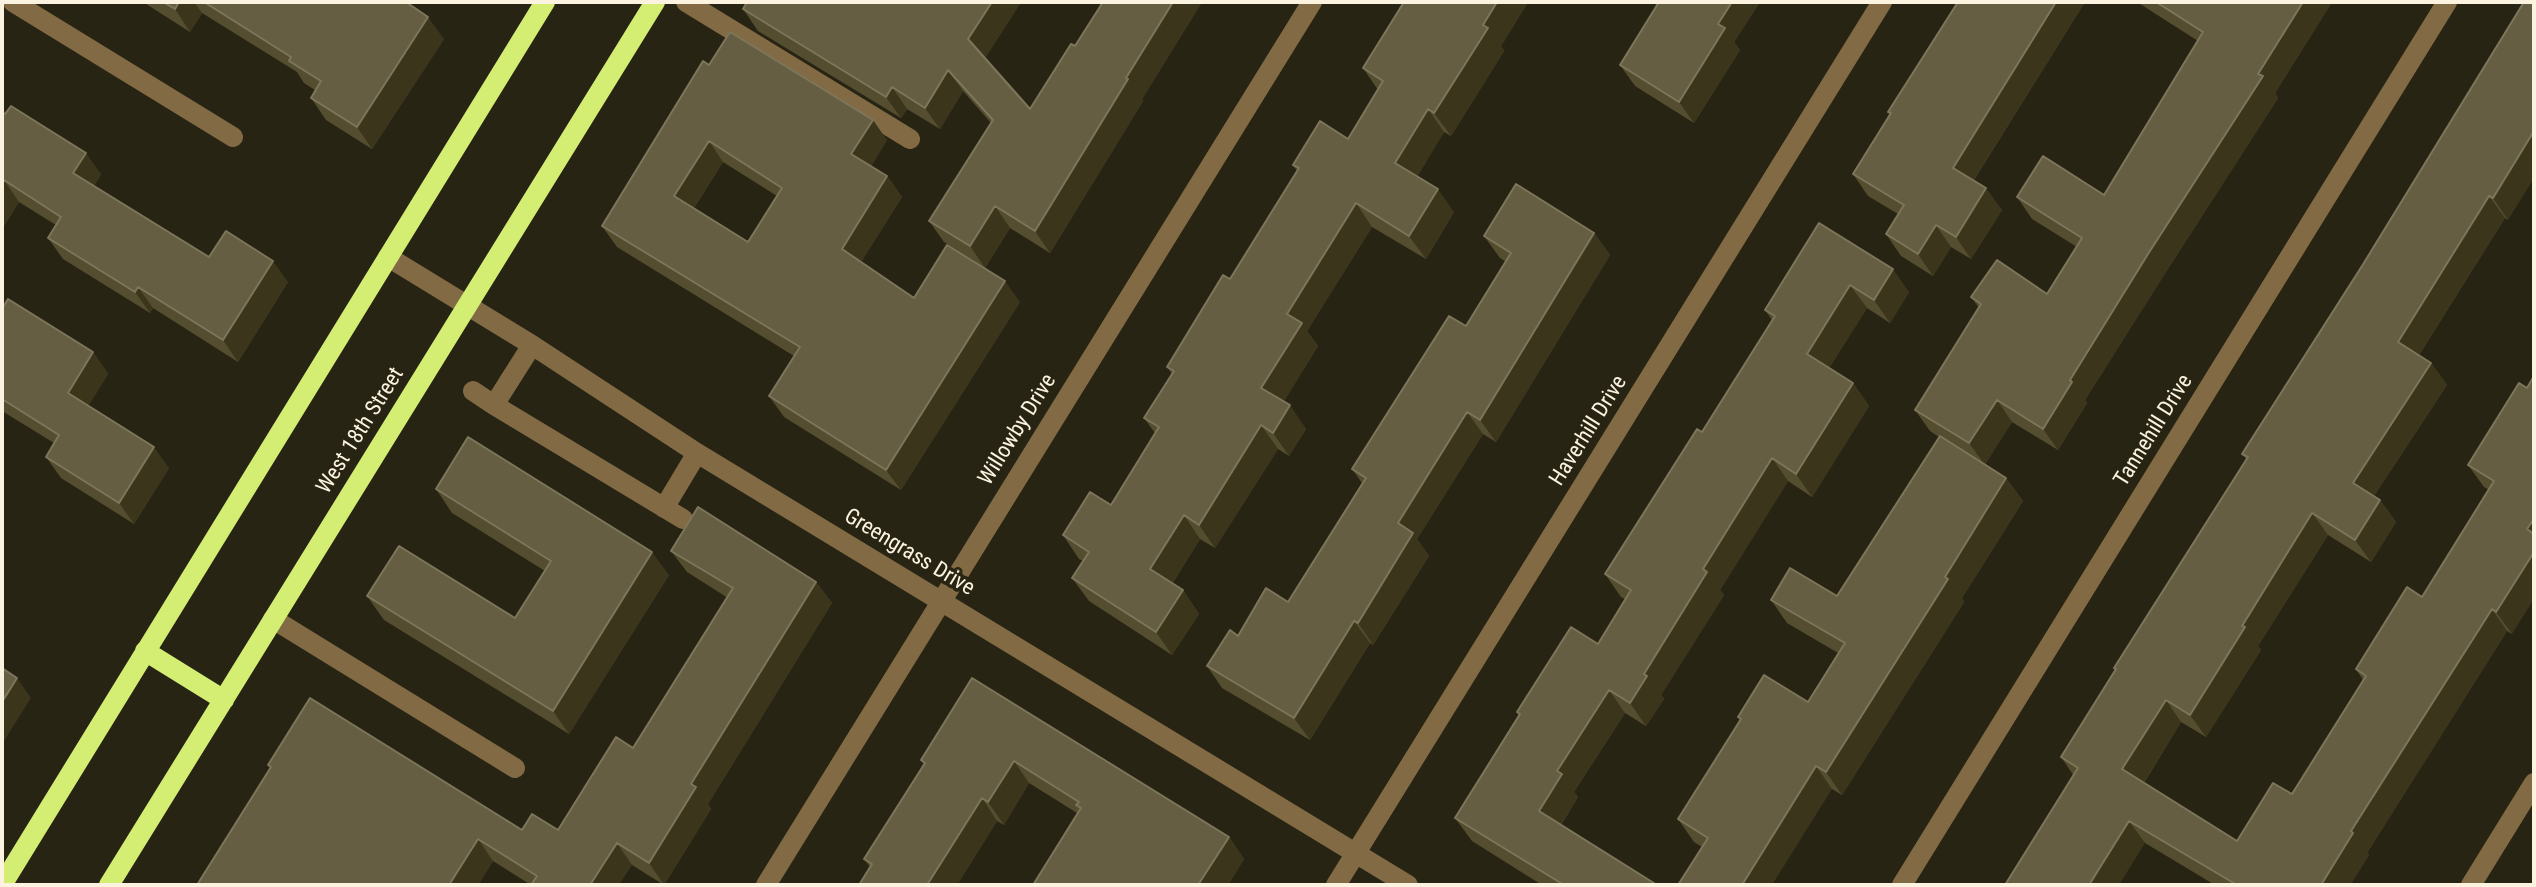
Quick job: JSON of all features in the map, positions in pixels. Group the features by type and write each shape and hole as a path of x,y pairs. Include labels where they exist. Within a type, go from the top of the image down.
{"main road":[{"path":"2,885 545,2"},
{"name":"West 18th Street","path":"109,885 655,2"},
{"path":"145,651 224,700"}],"street":[{"path":"13,2 233,137"},
{"path":"686,2 910,139"},
{"name":"Willowby Drive","path":"766,885 1312,2"},
{"name":"Haverhill Drive","path":"1336,885 1882,2"},
{"name":"Tannehill Drive","path":"1902,885 2447,2"},
{"name":"Greengrass Drive","path":"388,257 532,345 697,453 1408,885"},
{"path":"494,405 532,345"},
{"path":"473,391 683,519"},
{"path":"664,508 697,453"},
{"path":"273,619 515,768"},
{"path":"2471,885 2534,783"}],"building":[{"path":"163,2 179,2 175,9"},
{"path":"204,2 406,2 428,17 357,127 311,98 321,81 289,61 291,57"},
{"path":"747,2 992,2 968,39 1030,109 1071,44 1075,46 1103,2 1173,2 1035,231 995,206 970,246 929,221 993,120 948,70 925,108 892,87 886,97 743,9"},
{"path":"1404,2 1497,2 1483,25 1488,28 1434,113 1428,109 1395,163 1438,189 1409,236 1356,203 1287,314 1302,323 1261,388 1290,405 1273,433 1261,425 1199,525 1184,515 1150,569 1183,590 1156,632 1072,578 1089,552 1063,535 1090,492 1111,505 1159,427 1144,418 1174,371 1167,367 1223,275 1230,279 1299,168 1293,165 1320,121 1348,139 1383,81 1363,68"},
{"path":"1659,2 1732,2 1718,24 1725,28 1679,102 1620,65"},
{"path":"1958,2 2056,2 1953,168 1986,188 1956,237 1936,225 1918,254 1886,234 1904,205 1853,174 1891,113 1888,112"},
{"path":"2156,2 2303,2 2258,74 2263,76 2148,254 2043,429 1997,400 1969,443 1915,410 1981,304 1971,297 1997,260 2047,294 2082,238 2017,197 2043,156 2104,195 2203,32"},
{"path":"2524,2 2534,2 2534,131 2493,198 2489,196 2398,342 2431,363 2353,483 2380,500 2355,540 2312,513 2190,715 2166,700 2122,769 2237,841 2273,783 2292,794 2366,676 2356,669 2407,587 2422,597 2494,481 2468,465 2519,383 2527,388 2534,376 2534,519 2527,529 2534,534 2534,552 2496,612 2492,609 2351,831 2353,833 2321,885 2237,885 2129,821 2089,885 2005,885 2078,768 2061,757 2248,457 2242,454"},
{"path":"730,32 873,120 851,154 887,176 842,249 914,298 947,245 1005,281 886,470 769,396 800,347 602,226 703,61 709,65","holes":["709,141 782,188 748,242 674,196"]},
{"path":"11,106 86,153 73,173 209,257 226,231 273,261 223,340 138,287 135,292 48,238 61,217 4,180 2,183 2,112 5,114"},
{"path":"1516,184 1594,233 1480,420 1467,412 1398,523 1413,533 1358,623 1354,621 1294,718 1207,666 1230,630 1238,636 1266,588 1288,602 1366,478 1352,469 1449,316 1466,326 1511,253 1484,236"},
{"path":"1819,223 1893,269 1874,300 1850,285 1807,354 1853,383 1796,474 1772,458 1703,569 1707,572 1644,674 1647,676 1630,703 1609,690 1557,771 1562,774 1539,811 1657,885 1564,885 1455,818 1571,627 1598,644 1631,590 1605,574 1697,429 1702,432 1775,316 1765,310"},
{"path":"8,299 93,352 68,393 154,447 119,503 46,457 59,435 2,399 2,309"},
{"path":"1940,436 2006,478 1945,577 1948,579 1826,772 1816,766 1742,885 1678,885 1708,838 1678,819 1741,719 1738,717 1764,675 1808,702 1845,643 1771,600 1790,568 1837,596"},
{"path":"468,437 652,552 553,711 367,596 399,546 515,618 551,561 436,489"},
{"path":"698,507 816,582 691,784 696,787 649,863 617,843 590,885 531,885 537,876 478,839 449,885 197,885 310,698 522,830 532,814 558,830 616,737 633,748 733,588 671,551"},
{"path":"2,668 17,678 2,702"},
{"path":"972,678 1229,837 1198,885 1033,885 1081,808 1076,805 1079,802 1014,761 988,802 982,798 927,885 859,885 872,864 864,859 925,763 921,760"}]}
